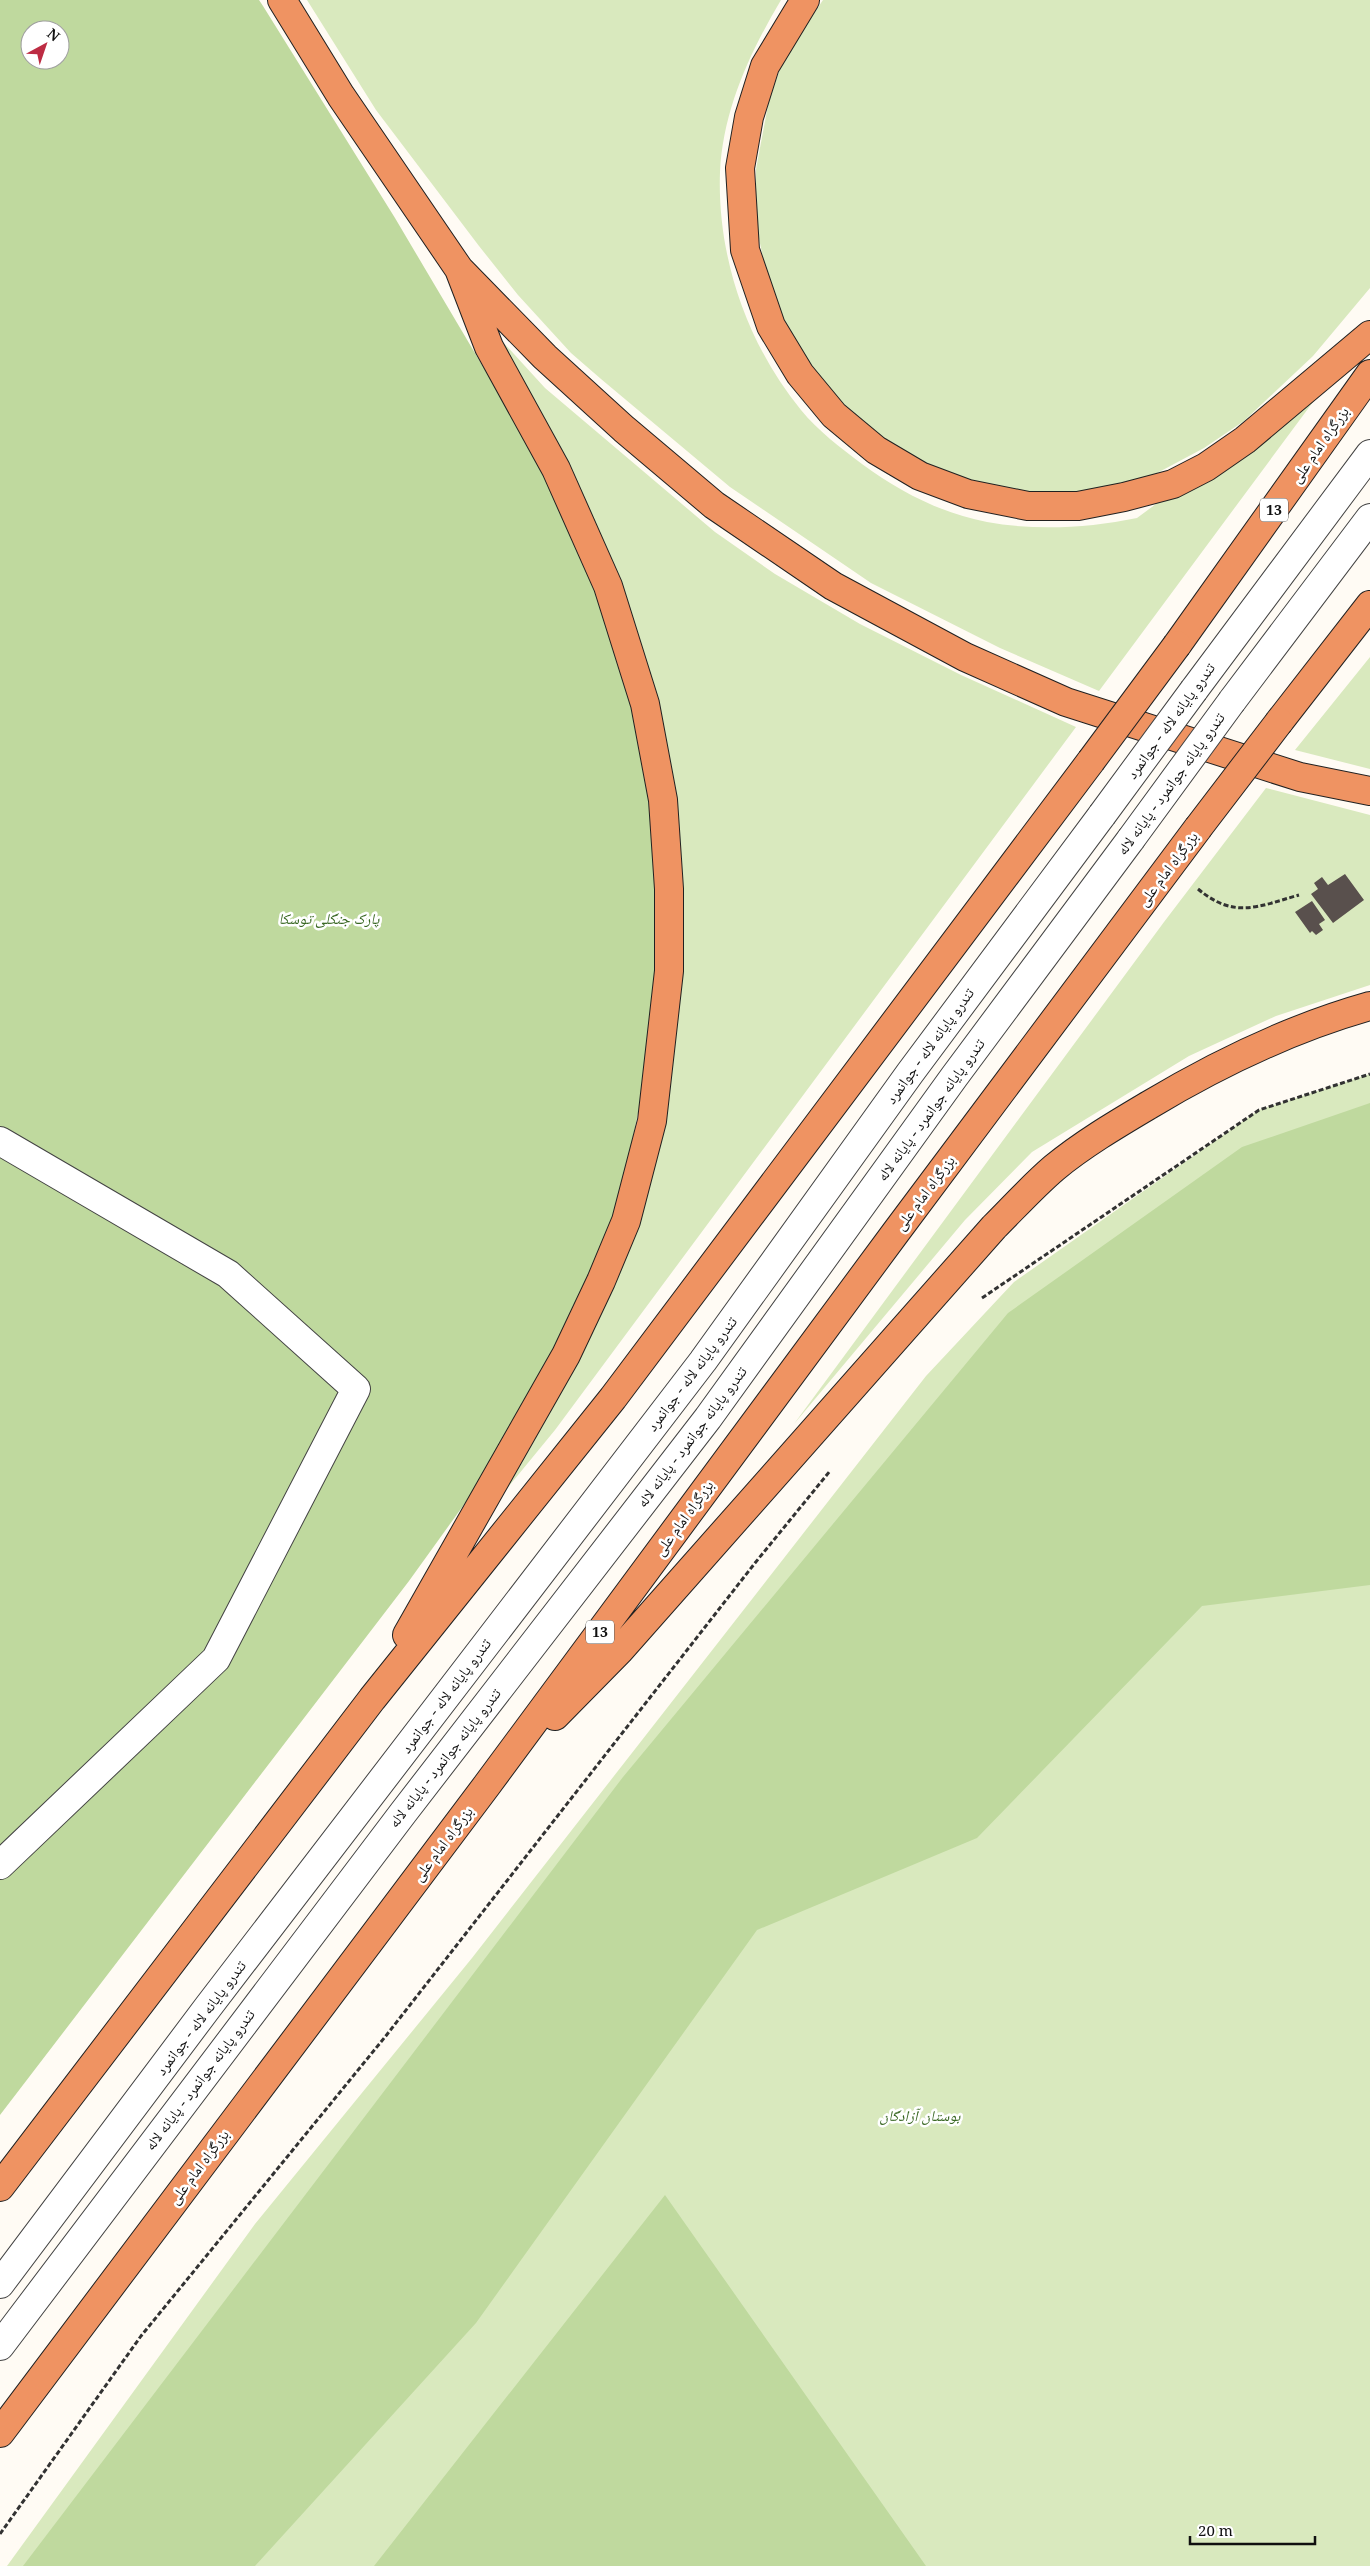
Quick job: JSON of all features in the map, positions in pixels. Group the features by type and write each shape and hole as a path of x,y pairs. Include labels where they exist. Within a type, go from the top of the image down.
{"highway":[{"path":"282,0 342,96 459,269 545,357 714,505 833,586 965,657 1066,702 1300,777 1370,791"},
{"path":"805,0 765,66 749,116 740,168 745,250 771,326 800,374 834,415 883,454 920,476 968,494 1028,506 1078,506 1124,497 1173,484 1206,467 1245,440 1370,335"},
{"path":"372,1699 566,1354 601,1281 626,1221 652,1121 669,971 670,889 663,800 645,704 608,586 556,469 490,347 459,269"},
{"name":"بزرگراه امام علی","path":"0,2187 372,1699 613,1398 1177,645 1370,374"},
{"name":"بزرگراه امام علی","path":"0,2433 487,1785 901,1224 1198,828 1370,605"},
{"path":"487,1785 619,1651 994,1227 1054,1168 1116,1124 1179,1087 1237,1057 1331,1016 1370,1006"}],"lane":[{"name":"تندرو پایانه لاله - جوانمرد","path":"0,2284 208,2007 703,1361 910,1072 1370,454"},
{"name":"تندرو پایانه جوانمرد - پایانه لاله","path":"0,2346 398,1820 708,1418 954,1076 1370,518"},
{"path":"0,1141 228,1274 356,1388 216,1659 0,1865"}],"path":[{"path":"1193,885 1212,901 1221,902 1232,908 1257,907 1299,895"},
{"path":"973,1303 1259,1110 1370,1074"},
{"path":"0,2534 141,2336 385,2038 755,1563 834,1465"}],"green space":[{"name":"پارک جنگلی توسکا","path":"0,0 259,0 395,218 537,458 586,560 656,760 656,983 649,1062 620,1197 603,1249 579,1306 473,1492 409,1581 0,2115"},
{"path":"307,0 781,0 759,40 740,82 726,126 722,149 720,204 730,267 739,298 765,357 801,410 815,425 854,458 891,484 953,513 987,522 1025,527 1081,526 1137,518 1336,371 1099,691 1000,648 871,583 730,487 571,353 518,295 376,110"},
{"path":"823,0 1370,0 1370,288 1313,356 1244,421 1204,448 1144,480 1063,496 1000,492 948,476 892,450 852,418 816,379 788,332 768,282 756,224 756,169 769,100 784,58"},
{"path":"491,329 545,388 715,532 775,574 860,624 961,675 1076,727 555,1430 473,1530 663,1112"},
{"path":"1370,657 1370,769 1295,750"},
{"path":"1266,788 1370,815 1370,985 1276,1016 1189,1056 1032,1152 965,1220 794,1424 1164,922"},
{"name":"بوستان آزادگان","path":"1370,1074 1370,2566 7,2566 255,2224 472,1958 926,1376 1014,1282 1259,1110"},
{"path":"1370,1103 1370,1585 1202,1606 977,1838 757,1930 476,2323 255,2566 23,2566 623,1777 1008,1313 1242,1147"},
{"path":"665,2195 926,2566 374,2566"}],"building":[{"path":"1345,874 1364,900 1333,923 1311,894 1318,889 1314,883 1322,877 1328,885"},
{"path":"1312,901 1325,920 1319,924 1323,930 1316,935 1312,931 1310,933 1295,912"}]}
